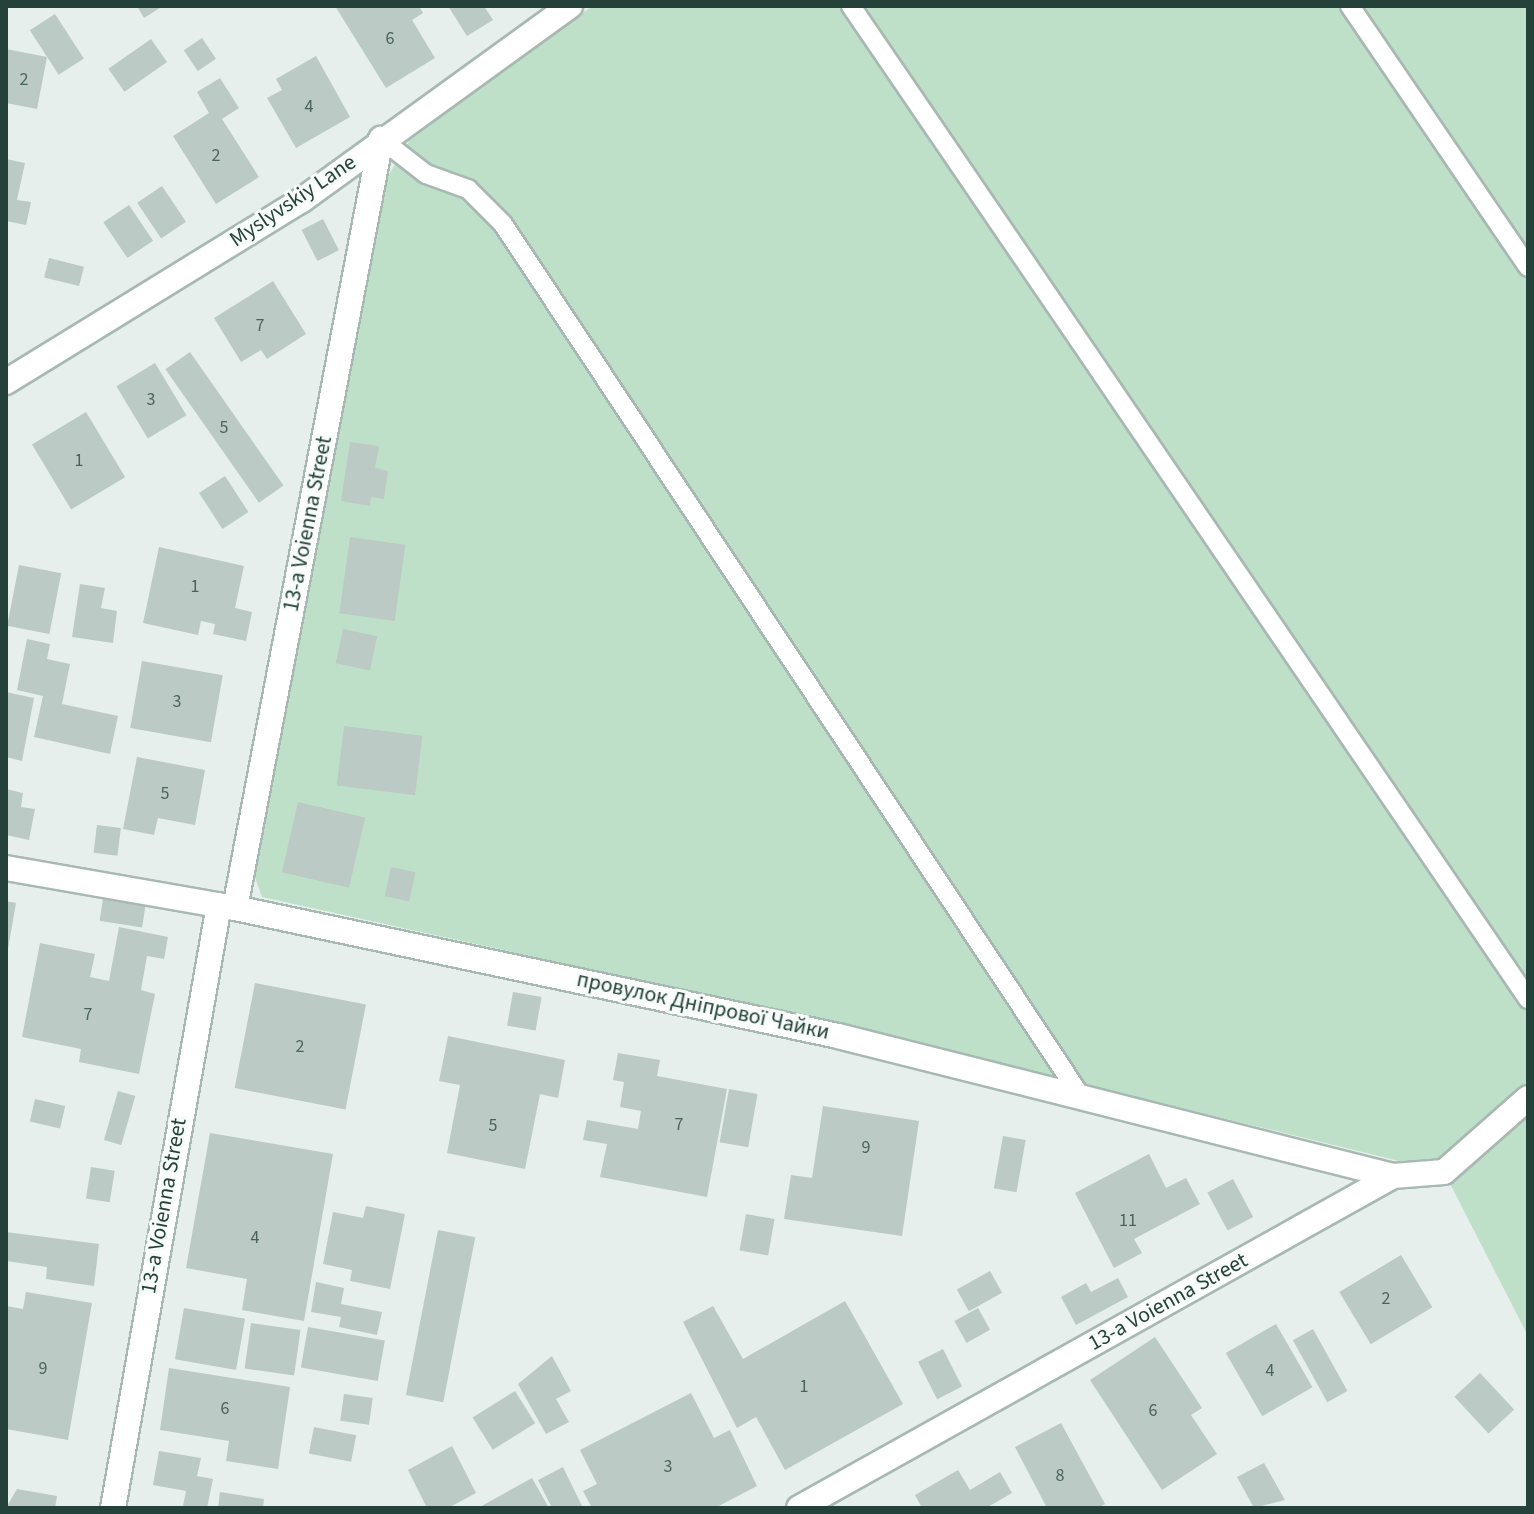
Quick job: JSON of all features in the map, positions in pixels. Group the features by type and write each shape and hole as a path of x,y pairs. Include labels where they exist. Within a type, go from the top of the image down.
{"street":[{"name":"Myslyvskiy Lane","path":"6,382 302,200 381,139 570,6"},
{"name":"13-a Voienna Street","path":"113,1508 227,907 381,139"},
{"name":"провулок Дніпрової Чайки","path":"6,868 227,907 687,1002 1080,1095 1393,1176"},
{"name":"13-a Voienna Street","path":"799,1508 1393,1176 1444,1172 1528,1098"}],"lane":[{"path":"851,6 1528,999"},
{"path":"1350,6 1528,267"},
{"path":"381,139 426,174 468,189 503,224 1080,1095"}],"green space":[{"path":"593,6 1528,6 1528,1336 1444,1172 825,1021 262,897 252,869 381,188 418,126"}],"building":[{"path":"137,6 163,6 144,18"},
{"path":"335,6 419,6 423,13 412,20 435,58 386,88"},
{"path":"448,6 484,6 493,20 467,36"},
{"path":"55,14 84,58 59,75 30,30"},
{"path":"202,38 216,59 198,71 184,50"},
{"path":"151,39 167,62 124,92 108,69"},
{"path":"6,49 47,57 37,109 6,103"},
{"path":"316,56 350,117 296,148 267,98 282,90 276,79"},
{"path":"220,78 239,108 222,119 259,177 216,204 173,136 209,113 197,92"},
{"path":"6,159 25,163 17,200 31,202 26,225 6,221"},
{"path":"162,186 186,222 161,238 137,203"},
{"path":"129,205 153,241 127,258 103,222"},
{"path":"323,219 339,250 318,261 302,230"},
{"path":"49,258 84,267 79,286 44,277"},
{"path":"273,281 306,334 267,359 261,350 241,362 214,318"},
{"path":"190,352 283,486 259,503 165,369"},
{"path":"155,363 186,415 148,438 116,386"},
{"path":"86,412 125,477 71,510 32,444"},
{"path":"350,442 379,446 375,468 388,471 384,499 371,497 370,506 341,501"},
{"path":"225,476 248,512 222,529 199,493"},
{"path":"350,537 405,545 395,621 339,613"},
{"path":"159,547 244,566 235,608 252,612 246,641 213,634 215,624 201,621 198,635 143,623"},
{"path":"19,565 61,573 49,634 7,626"},
{"path":"80,584 105,588 101,608 117,611 113,643 72,637"},
{"path":"343,629 377,636 370,671 336,663"},
{"path":"27,639 50,644 47,659 70,664 62,704 118,716 110,754 34,737 43,696 17,690"},
{"path":"142,661 223,675 211,742 130,728"},
{"path":"6,692 34,698 22,761 6,757"},
{"path":"344,726 422,736 415,795 337,786"},
{"path":"137,757 205,770 195,825 158,818 154,835 123,829"},
{"path":"6,789 23,793 21,807 35,809 29,840 6,835"},
{"path":"298,802 365,818 349,888 282,872"},
{"path":"97,825 121,828 117,856 94,853"},
{"path":"391,867 415,872 409,902 385,896"},
{"path":"103,899 145,906 142,927 100,921"},
{"path":"6,901 16,903 8,949 6,949"},
{"path":"119,927 168,937 164,959 147,956 141,990 155,994 139,1074 79,1062 81,1049 22,1037 40,943 95,954 90,977 109,981"},
{"path":"255,983 366,1005 346,1110 235,1088"},
{"path":"513,992 542,997 536,1031 507,1025"},
{"path":"448,1036 565,1060 558,1098 540,1094 525,1169 447,1153 460,1085 439,1081"},
{"path":"618,1053 660,1060 657,1076 727,1089 707,1197 600,1177 607,1144 583,1140 587,1120 638,1129 641,1111 620,1107 624,1082 613,1080"},
{"path":"729,1089 758,1094 748,1147 720,1142"},
{"path":"118,1091 135,1096 121,1145 104,1140"},
{"path":"35,1099 65,1106 60,1128 30,1121"},
{"path":"823,1106 919,1121 902,1236 784,1219 791,1175 812,1178"},
{"path":"210,1133 333,1154 304,1321 242,1310 247,1279 186,1268"},
{"path":"1003,1136 1026,1140 1016,1192 994,1188"},
{"path":"1149,1154 1166,1188 1186,1178 1200,1204 1134,1239 1142,1253 1114,1268 1075,1193"},
{"path":"91,1167 115,1171 110,1202 86,1199"},
{"path":"1233,1179 1253,1217 1228,1231 1207,1193"},
{"path":"366,1206 405,1214 390,1289 350,1281 352,1270 323,1264 333,1212 363,1218"},
{"path":"746,1214 775,1219 768,1255 740,1250"},
{"path":"438,1230 475,1237 443,1402 406,1395"},
{"path":"6,1232 99,1244 94,1286 46,1279 47,1267 6,1261"},
{"path":"1401,1255 1432,1307 1371,1344 1339,1292"},
{"path":"990,1271 1002,1293 969,1311 957,1289"},
{"path":"1118,1278 1128,1297 1076,1325 1061,1297 1086,1283 1091,1292"},
{"path":"316,1282 344,1288 341,1304 382,1312 377,1335 339,1327 341,1317 311,1312"},
{"path":"26,1292 92,1303 68,1440 6,1429 6,1306 23,1309"},
{"path":"845,1301 903,1404 785,1470 756,1417 737,1428 683,1322 713,1306 743,1359"},
{"path":"184,1308 245,1319 236,1370 175,1359"},
{"path":"978,1308 990,1330 967,1343 954,1321"},
{"path":"251,1323 301,1330 294,1376 245,1369"},
{"path":"1276,1324 1312,1387 1262,1416 1226,1353"},
{"path":"308,1327 385,1341 378,1381 301,1367"},
{"path":"1313,1329 1347,1391 1327,1402 1293,1340"},
{"path":"1155,1337 1202,1408 1191,1415 1217,1454 1162,1490 1090,1380"},
{"path":"943,1349 962,1386 937,1399 918,1362"},
{"path":"552,1356 571,1391 556,1399 569,1422 546,1434 518,1384"},
{"path":"169,1368 290,1387 278,1469 226,1461 229,1441 160,1430"},
{"path":"1480,1373 1514,1410 1489,1433 1454,1397"},
{"path":"515,1391 535,1423 493,1450 473,1417"},
{"path":"691,1393 714,1438 730,1430 757,1486 715,1508 592,1508 583,1491 597,1484 580,1450"},
{"path":"344,1394 373,1398 369,1425 340,1421"},
{"path":"1061,1423 1105,1504 1098,1508 1047,1508 1015,1447"},
{"path":"314,1427 356,1435 351,1462 309,1454"},
{"path":"452,1446 476,1493 448,1508 427,1508 408,1470"},
{"path":"159,1451 201,1458 197,1476 213,1479 207,1508 183,1506 186,1491 153,1485"},
{"path":"1264,1463 1285,1500 1254,1508 1237,1477"},
{"path":"563,1467 583,1508 552,1508 538,1480"},
{"path":"958,1470 970,1490 1000,1472 1012,1493 986,1508 922,1508 915,1495"},
{"path":"532,1478 549,1508 478,1508"},
{"path":"17,1489 57,1496 55,1508 6,1508"},
{"path":"220,1492 264,1499 263,1508 218,1508"}]}
